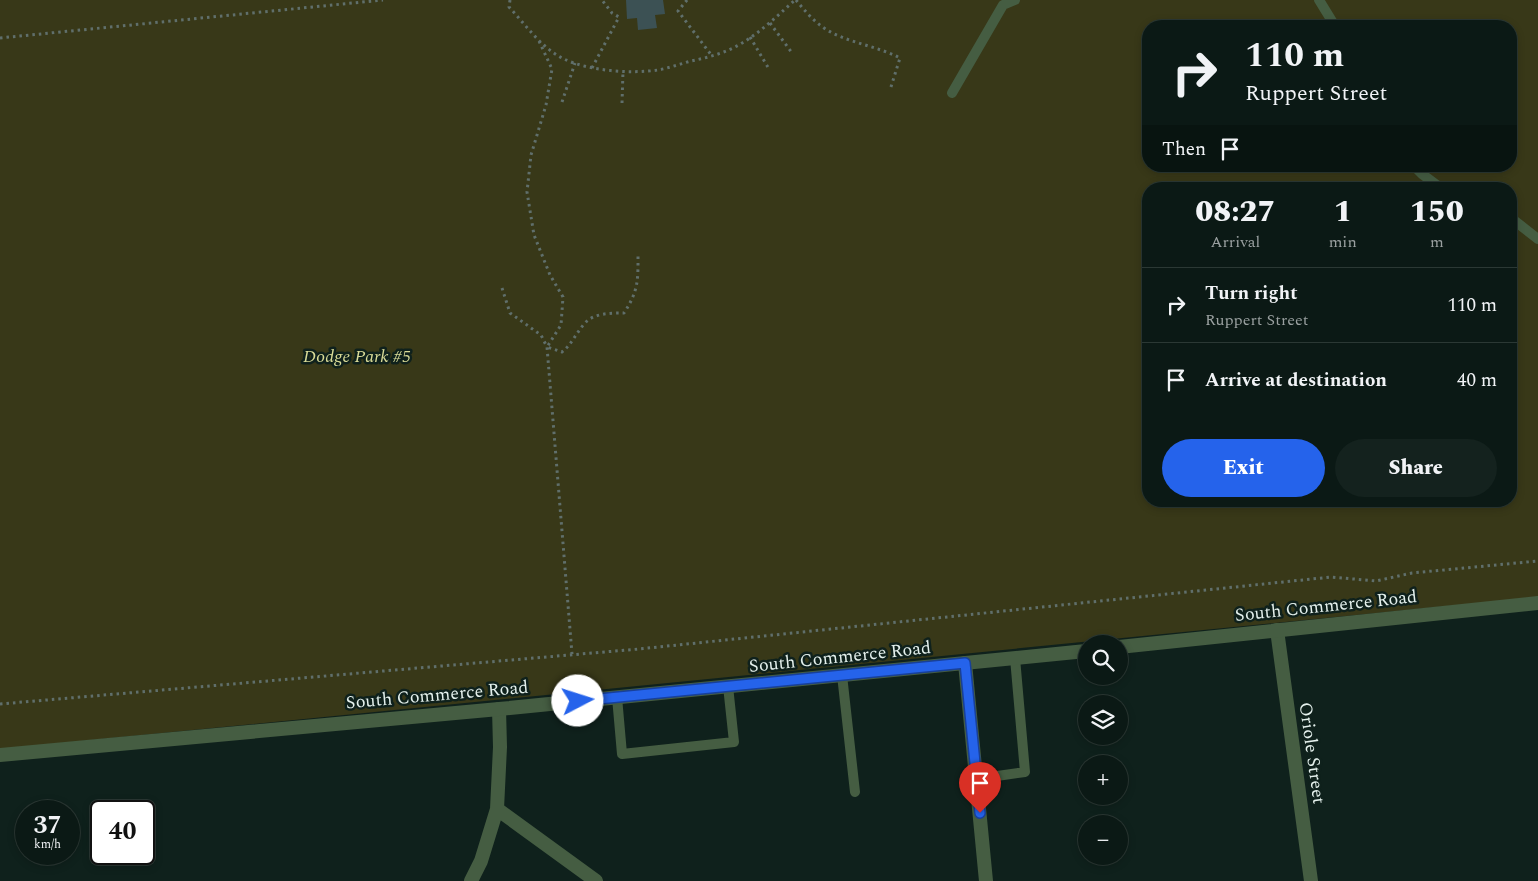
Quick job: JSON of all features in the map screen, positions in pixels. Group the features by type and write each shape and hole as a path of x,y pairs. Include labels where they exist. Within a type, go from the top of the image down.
{"street":[{"name":"South Commerce Road","path":"1128,646 1538,603"},
{"name":"Oriole Street","path":"1277,630 1311,881"},
{"name":"South Commerce Road","path":"0,754 499,709 1078,651"},
{"path":"965,663 986,881"},
{"path":"470,881 481,861 497,809 500,747 499,709"},
{"path":"497,809 596,881"}],"lane":[{"path":"952,94 1003,5 1015,0"},
{"path":"1319,0 1331,20"},
{"path":"1420,172 1433,182"},
{"path":"1517,223 1538,239"},
{"path":"976,779 1025,772 1015,658"},
{"path":"842,676 856,792"},
{"path":"617,697 622,754 734,742 728,686"}],"path":[{"path":"0,38 383,0"},
{"path":"510,0 509,7 539,41 563,59 592,68 623,72 657,70 712,56 734,47 770,23 795,0 811,18 828,30 900,58 890,90"},
{"path":"592,68 619,17 612,13 602,0"},
{"path":"686,0 678,11 712,56"},
{"path":"770,23 792,53"},
{"path":"750,38 769,69"},
{"path":"539,41 552,69 546,105 531,155 527,192 534,235 550,275 563,297 561,325 547,347"},
{"path":"562,102 575,63"},
{"path":"622,103 623,72"},
{"path":"547,347 562,352 570,345 586,321 605,313 624,313 633,299 638,283 638,253"},
{"path":"502,288 510,313 541,335 547,347 572,654"},
{"path":"0,704 659,647 1331,577 1376,581 1412,573 1538,561"}],"green space":[{"name":"Dodge Park #5","path":"0,0 1538,0 1538,597 1128,638 1128,635 1078,635 1078,642 0,749"}],"building":[{"path":"626,0 663,0 665,14 655,15 657,28 638,30 637,18 627,19"}],"route":[{"path":"578,701 965,663 980,813"}]}
